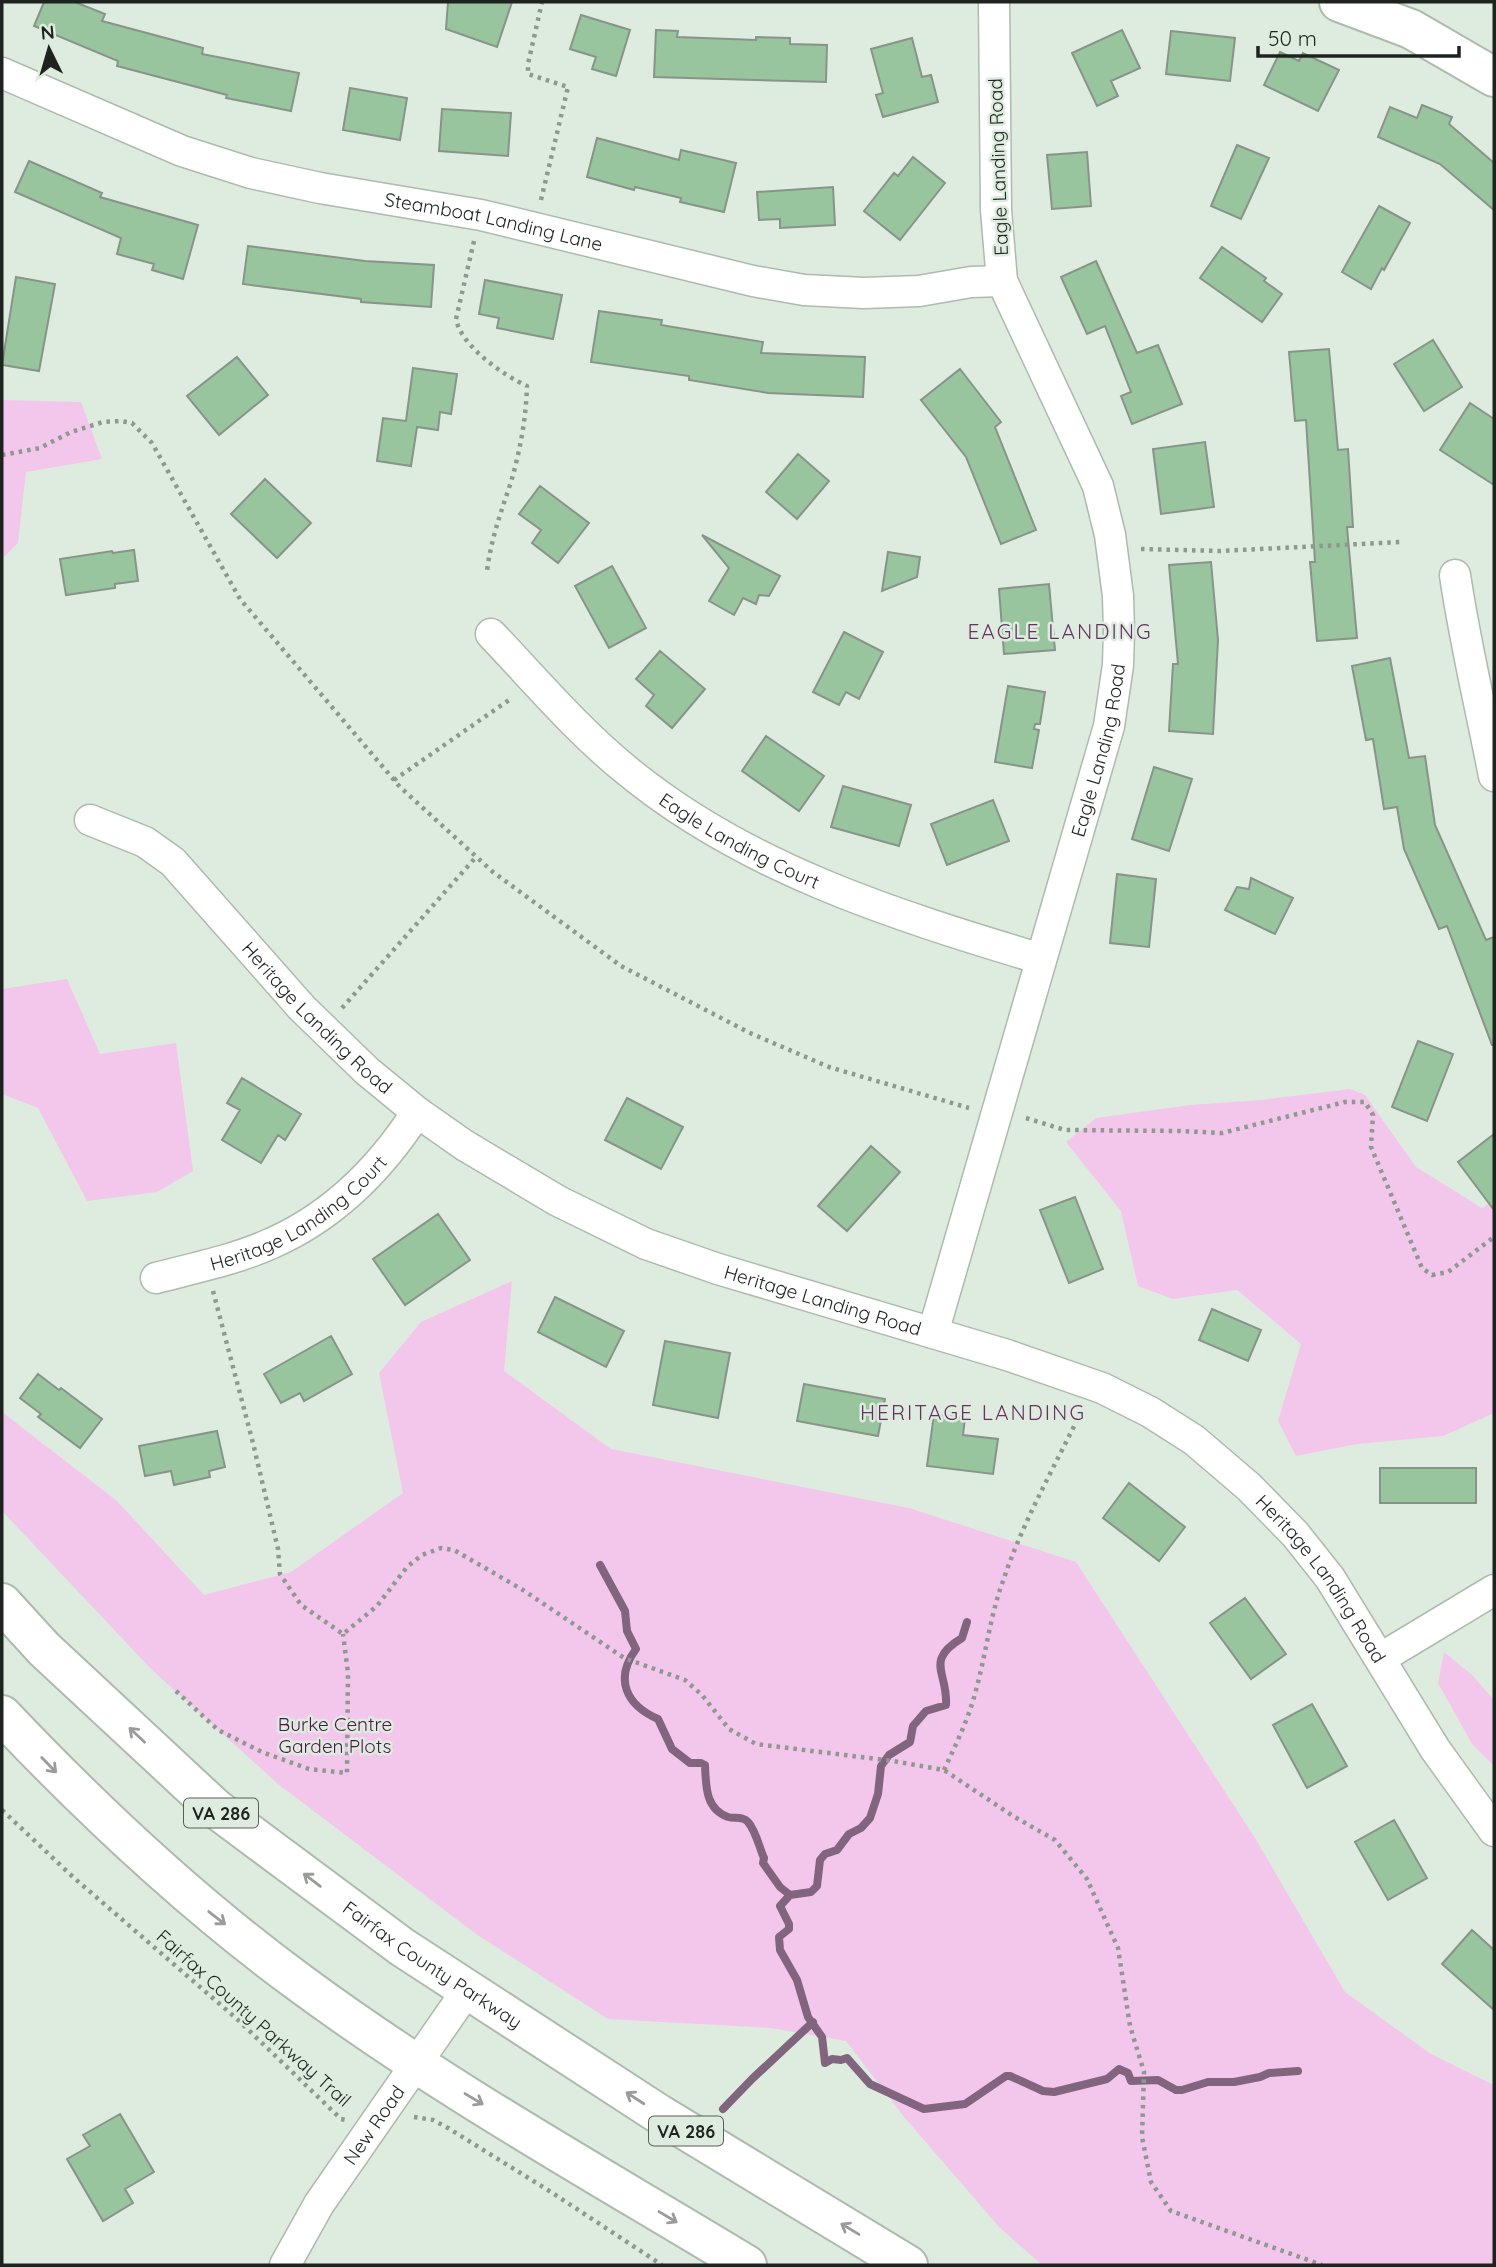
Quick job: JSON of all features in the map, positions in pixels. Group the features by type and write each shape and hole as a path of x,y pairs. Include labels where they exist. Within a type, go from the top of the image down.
{"main road":[{"path":"1339,2 1411,29 1494,77"},
{"name":"Fairfax County Parkway","path":"2,1603 44,1649 215,1808 402,1947 659,2114 908,2265"},
{"path":"2,1715 70,1787 186,1893 300,1983 416,2064 747,2265"}],"street":[{"name":"Eagle Landing Road","path":"933,1333 1109,726 1118,665 1119,602 1110,535 1098,486 1002,281 996,210 994,2"},
{"name":"Steamboat Landing Lane","path":"2,73 182,151 251,173 320,188 481,215 753,281 804,290 864,293 919,291 971,282 1002,281"},
{"path":"1455,575 1494,776"},
{"name":"Eagle Landing Court","path":"492,634 588,737 625,770 704,827 811,881 1041,960"},
{"name":"Heritage Landing Road","path":"90,820 145,842 173,862 302,1007 367,1071 417,1112 558,1201 646,1244 718,1269 1007,1355 1102,1388 1150,1412 1194,1440 1249,1486 1296,1534 1330,1578 1435,1749 1494,1830"},
{"name":"Heritage Landing Court","path":"156,1278 246,1254 272,1244 312,1222 373,1170 397,1142 417,1112"},
{"path":"1381,1658 1494,1590"},
{"name":"New Road","path":"285,2265 319,2204 468,1989"}],"path":[{"path":"541,200 568,87 528,74 542,2"},
{"path":"474,240 456,319 458,329 480,354 512,379 527,386 526,415 519,451 498,519 487,571"},
{"path":"2,455 40,448 71,432 103,422 132,423 143,431 152,443 240,599 289,660 394,780 493,872 621,966 750,1033 829,1067 970,1108"},
{"path":"1141,549 1220,551 1401,542"},
{"path":"394,780 509,700"},
{"path":"324,1028 476,857"},
{"path":"1026,1118 1065,1130 1222,1133 1345,1102 1365,1102 1373,1115 1371,1147 1422,1268 1432,1275 1448,1272 1494,1237"},
{"path":"176,1691 218,1730 262,1752 309,1769 347,1773 348,1673 343,1634 301,1605 280,1574 275,1535 254,1443 214,1298 208,1265"},
{"path":"944,1770 966,1723 977,1689 987,1634 1002,1582 1023,1529 1080,1413"},
{"path":"343,1634 377,1606 407,1567 422,1555 441,1548 454,1550 523,1590 624,1658 685,1679 702,1695 729,1729 756,1744 944,1770 1013,1816 1055,1840 1087,1879 1118,1948 1130,2026 1144,2071 1142,2137 1152,2182 1171,2211 1322,2265"},
{"name":"Fairfax County Parkway Trail","path":"2,1810 73,1877 237,2019 341,2119 348,2121 418,2117 433,2120 551,2192 662,2265"}],"green space":[{"path":"2,400 81,402 102,459 26,472 18,543 2,559"},
{"path":"67,979 100,1054 176,1043 193,1171 157,1192 87,1201 38,1108 2,1094 2,989"},
{"path":"1350,1089 1365,1095 1416,1167 1482,1208 1494,1201 1494,1413 1443,1436 1357,1444 1296,1456 1278,1421 1301,1344 1237,1290 1173,1299 1138,1286 1121,1211 1066,1142 1096,1118 1190,1105"},
{"name":"Burke Centre Garden Plots","path":"512,1281 504,1371 611,1449 909,1508 1076,1562 1255,1838 1345,1992 1431,2054 1494,2085 1494,2265 1042,2265 999,2227 905,2118 846,2041 771,2028 608,2019 476,1934 278,1784 152,1670 2,1511 2,1412 117,1501 204,1595 291,1572 403,1493 379,1373 421,1322"},
{"path":"1444,1652 1472,1675 1494,1700 1494,1766 1472,1744 1438,1683"}],"building":[{"path":"44,2 75,2 105,14 102,21 203,48 202,54 299,73 291,111 226,98 227,95 117,66 118,61 34,26"},
{"path":"448,2 512,2 497,47 446,29"},
{"path":"581,15 630,30 616,76 592,69 596,57 570,49"},
{"path":"656,30 678,31 677,37 756,40 756,37 790,38 790,44 827,45 826,82 654,77"},
{"path":"1122,30 1140,68 1111,81 1118,96 1097,106 1072,53"},
{"path":"1171,31 1235,38 1230,81 1166,74"},
{"path":"912,38 922,77 931,75 938,102 883,117 876,95 883,93 871,49"},
{"path":"1280,52 1299,61 1303,53 1339,70 1318,111 1264,85"},
{"path":"350,88 407,98 400,140 343,130"},
{"path":"1422,105 1452,117 1449,124 1494,163 1494,210 1440,164 1378,137 1390,107 1417,118"},
{"path":"442,109 511,113 508,156 439,151"},
{"path":"597,138 679,160 681,150 736,163 724,212 680,202 681,198 635,187 634,190 587,177"},
{"path":"1237,145 1269,158 1241,219 1211,206"},
{"path":"1087,152 1091,206 1052,209 1047,155"},
{"path":"913,157 945,183 900,240 864,211 894,173 898,176"},
{"path":"29,161 102,193 100,197 198,225 183,279 152,270 154,264 117,254 121,238 15,192"},
{"path":"833,187 835,225 780,228 780,219 759,220 757,192"},
{"path":"1379,206 1410,223 1371,289 1342,272"},
{"path":"248,246 365,261 434,265 431,307 361,302 361,299 243,284"},
{"path":"1222,247 1266,278 1264,281 1282,294 1262,322 1200,278"},
{"path":"1096,261 1137,353 1158,345 1182,404 1132,424 1121,396 1131,392 1105,326 1087,334 1061,277"},
{"path":"16,277 55,284 39,371 2,365"},
{"path":"485,280 562,295 553,339 497,328 499,318 479,314"},
{"path":"599,311 662,320 661,325 763,342 761,353 865,357 863,397 768,393 689,380 689,376 591,362"},
{"path":"1433,340 1462,387 1424,411 1394,364"},
{"path":"1329,349 1338,450 1348,449 1353,527 1347,527 1357,638 1317,641 1310,562 1315,562 1306,420 1295,421 1289,352"},
{"path":"237,357 268,395 219,435 187,396"},
{"path":"413,368 457,374 451,414 440,412 438,430 417,427 411,466 377,461 383,418 406,421"},
{"path":"960,369 1001,422 995,427 1036,530 1001,544 966,457 921,400"},
{"path":"1470,403 1494,419 1494,485 1440,450"},
{"path":"1205,442 1214,507 1161,514 1153,449"},
{"path":"798,454 829,481 797,519 766,492"},
{"path":"265,479 311,523 277,558 231,514"},
{"path":"540,486 589,523 558,563 532,543 541,530 519,514"},
{"path":"702,535 780,576 769,596 759,595 756,604 743,598 734,615 709,601 729,568"},
{"path":"134,550 138,581 115,584 115,588 66,595 60,559"},
{"path":"888,552 920,557 917,577 882,591"},
{"path":"1211,562 1218,640 1213,734 1169,731 1173,664 1178,664 1169,565"},
{"path":"612,566 646,628 609,648 575,586"},
{"path":"1049,584 1055,650 1004,654 999,589"},
{"path":"844,632 883,652 859,699 846,692 839,705 813,692"},
{"path":"660,651 705,689 672,728 646,706 654,695 636,679"},
{"path":"1390,658 1409,758 1425,756 1435,825 1486,940 1494,937 1494,1045 1447,926 1439,929 1404,849 1397,807 1384,809 1373,739 1366,740 1352,666"},
{"path":"1008,686 1045,692 1040,724 1035,724 1034,729 1039,730 1032,768 995,762"},
{"path":"766,736 824,776 799,811 742,771"},
{"path":"1154,767 1192,779 1169,851 1132,839"},
{"path":"843,786 911,805 899,846 831,827"},
{"path":"993,800 1009,841 947,865 931,824"},
{"path":"1117,874 1156,879 1149,947 1110,943"},
{"path":"1251,878 1293,898 1275,934 1225,910 1237,887 1249,889"},
{"path":"1418,1041 1453,1054 1427,1121 1392,1107"},
{"path":"242,1078 301,1114 285,1140 278,1135 261,1163 222,1140 240,1110 227,1103"},
{"path":"627,1098 683,1127 661,1169 605,1140"},
{"path":"1494,1134 1494,1210 1458,1162"},
{"path":"871,1146 900,1172 847,1231 818,1206"},
{"path":"1075,1197 1103,1269 1069,1283 1040,1210"},
{"path":"438,1214 470,1260 405,1305 373,1259"},
{"path":"555,1297 624,1331 606,1367 538,1332"},
{"path":"1212,1309 1261,1330 1248,1361 1199,1340"},
{"path":"331,1336 352,1374 304,1401 300,1393 281,1403 264,1374"},
{"path":"665,1341 730,1353 718,1418 653,1405"},
{"path":"38,1374 102,1419 80,1448 38,1417 41,1414 20,1398"},
{"path":"804,1384 885,1399 878,1436 797,1421"},
{"path":"934,1414 965,1418 963,1435 998,1439 993,1474 927,1466"},
{"path":"217,1431 225,1467 209,1471 210,1477 174,1485 171,1471 145,1476 139,1446"},
{"path":"1380,1468 1476,1468 1476,1503 1380,1503"},
{"path":"1129,1483 1185,1527 1159,1561 1103,1518"},
{"path":"1245,1598 1286,1654 1251,1679 1210,1623"},
{"path":"1312,1704 1347,1766 1307,1788 1273,1725"},
{"path":"1394,1820 1427,1878 1388,1900 1355,1842"},
{"path":"1472,1930 1494,1950 1494,2010 1442,1964"},
{"path":"120,2114 154,2172 125,2189 133,2203 103,2221 67,2159 90,2146 83,2135"}],"waterway":[{"path":"600,1565 625,1611 627,1631 636,1649 626,1671 625,1681 631,1699 658,1719 672,1749 690,1763 705,1765 711,1802 720,1813 748,1822 764,1858 763,1863 780,1887 790,1895"},
{"path":"967,1622 962,1638 950,1646 941,1661 946,1705 926,1711 913,1726 910,1742 889,1755 881,1766 878,1794 870,1818 861,1828 849,1834 837,1850 825,1854 820,1860 817,1886 811,1892 790,1895 780,1906 789,1924 789,1929 779,1937 780,1950 797,1980 808,2017 822,2037 825,2063 832,2059 847,2058 870,2084 924,2109 965,2104 1006,2076 1043,2091 1054,2092 1107,2079 1119,2069 1128,2073 1131,2081 1158,2080 1176,2090 1182,2090 1208,2082 1234,2082 1269,2073 1298,2071"},
{"path":"723,2109 813,2022"}],"district":[{"name":"EAGLE LANDING","path":"1060,631"},
{"name":"HERITAGE LANDING","path":"973,1412"}]}
